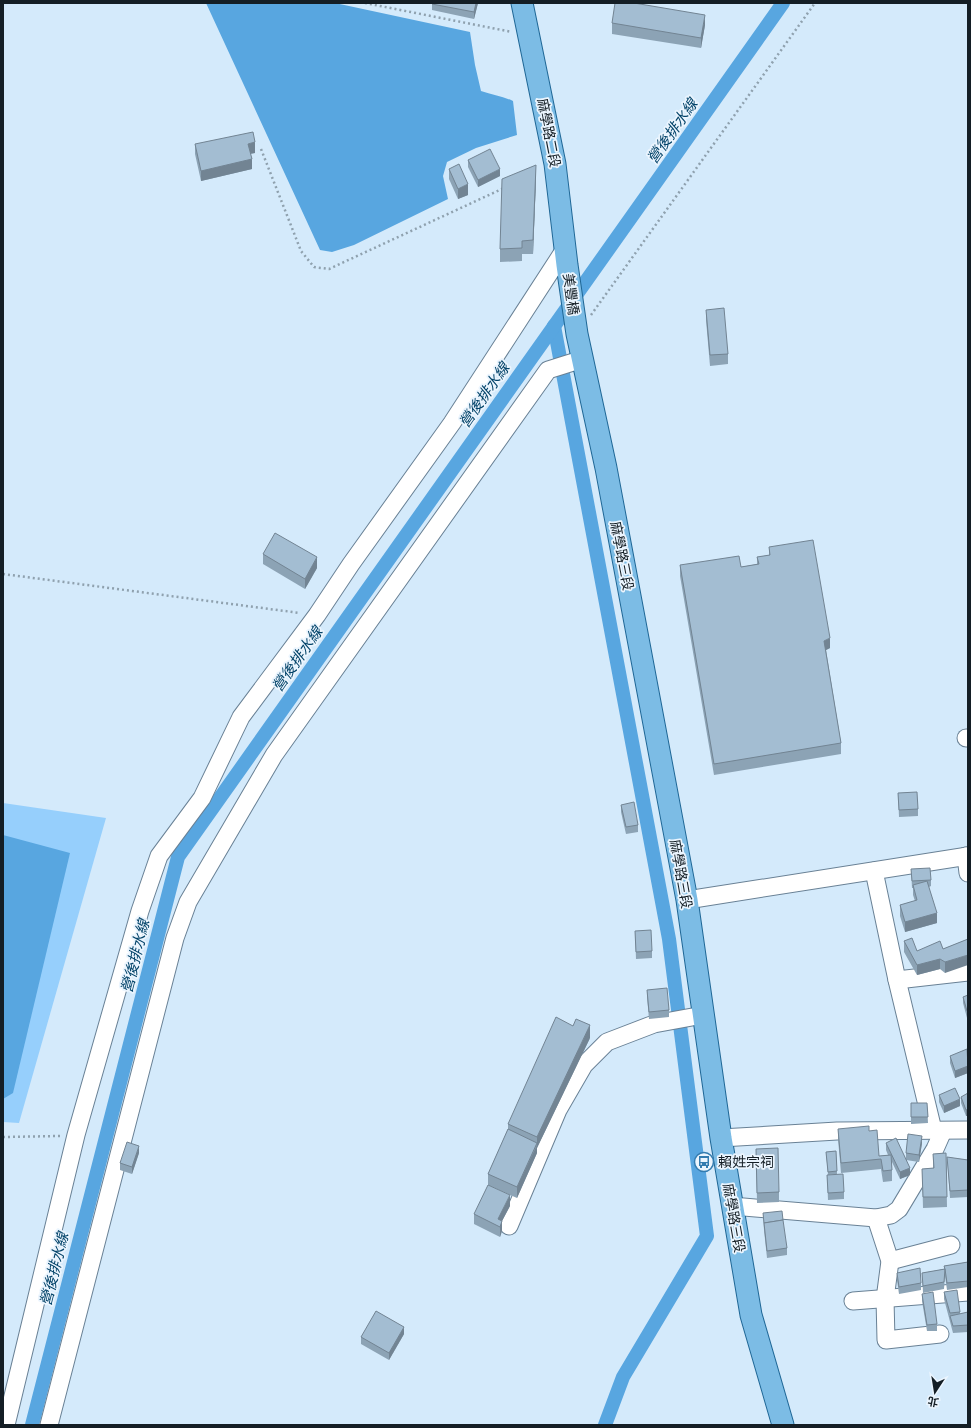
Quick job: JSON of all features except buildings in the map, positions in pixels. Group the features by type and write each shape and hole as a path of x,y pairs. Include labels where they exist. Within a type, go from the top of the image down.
{"main road":[{"name":"麻學路二段","path":"522,3 530,35 555,164 566,257"},
{"name":"美豐橋","path":"566,257 576,329"},
{"name":"麻學路三段","path":"576,329 606,468 687,900 721,1138 751,1315 783,1425"}],"street":[{"path":"6,1425 76,1135 140,911 160,856 202,798 241,717 317,615 351,564 452,423 566,257"},
{"path":"49,1425 175,938 188,902 274,755 548,370 583,359"},
{"path":"687,900 967,856 968,873"},
{"path":"732,1206 876,1218 891,1214 899,1210 935,1149 938,1130 897,980 874,871"},
{"path":"897,980 968,972"},
{"path":"508,1226 558,1110 584,1065 607,1042 654,1024 703,1015"},
{"path":"721,1138 837,1131 968,1130"},
{"path":"876,1218 890,1261 885,1299 886,1340 940,1334"},
{"path":"890,1261 951,1245"},
{"path":"853,1301 968,1292"}],"path":[{"path":"365,3 530,35"},
{"path":"576,329 699,166 815,3"},
{"path":"261,150 301,251 314,267 329,269 506,187"},
{"path":"3,574 317,615"},
{"path":"3,1137 76,1135"}],"shaded area":[{"path":"206,3 335,3 470,32 481,91 513,101 517,135 476,148 447,162 443,176 448,199 354,245 332,252 320,250"},
{"path":"3,803 106,818 19,1123 3,1122"},
{"path":"3,835 70,853 13,1093 3,1099"}],"waterway":[{"name":"營後排水線","path":"32,1425 178,857 783,3"},
{"path":"554,326 669,939 707,1236 623,1377 605,1425"}],"place":[{"name":"賴姓宗祠","path":"704,1162"}]}
